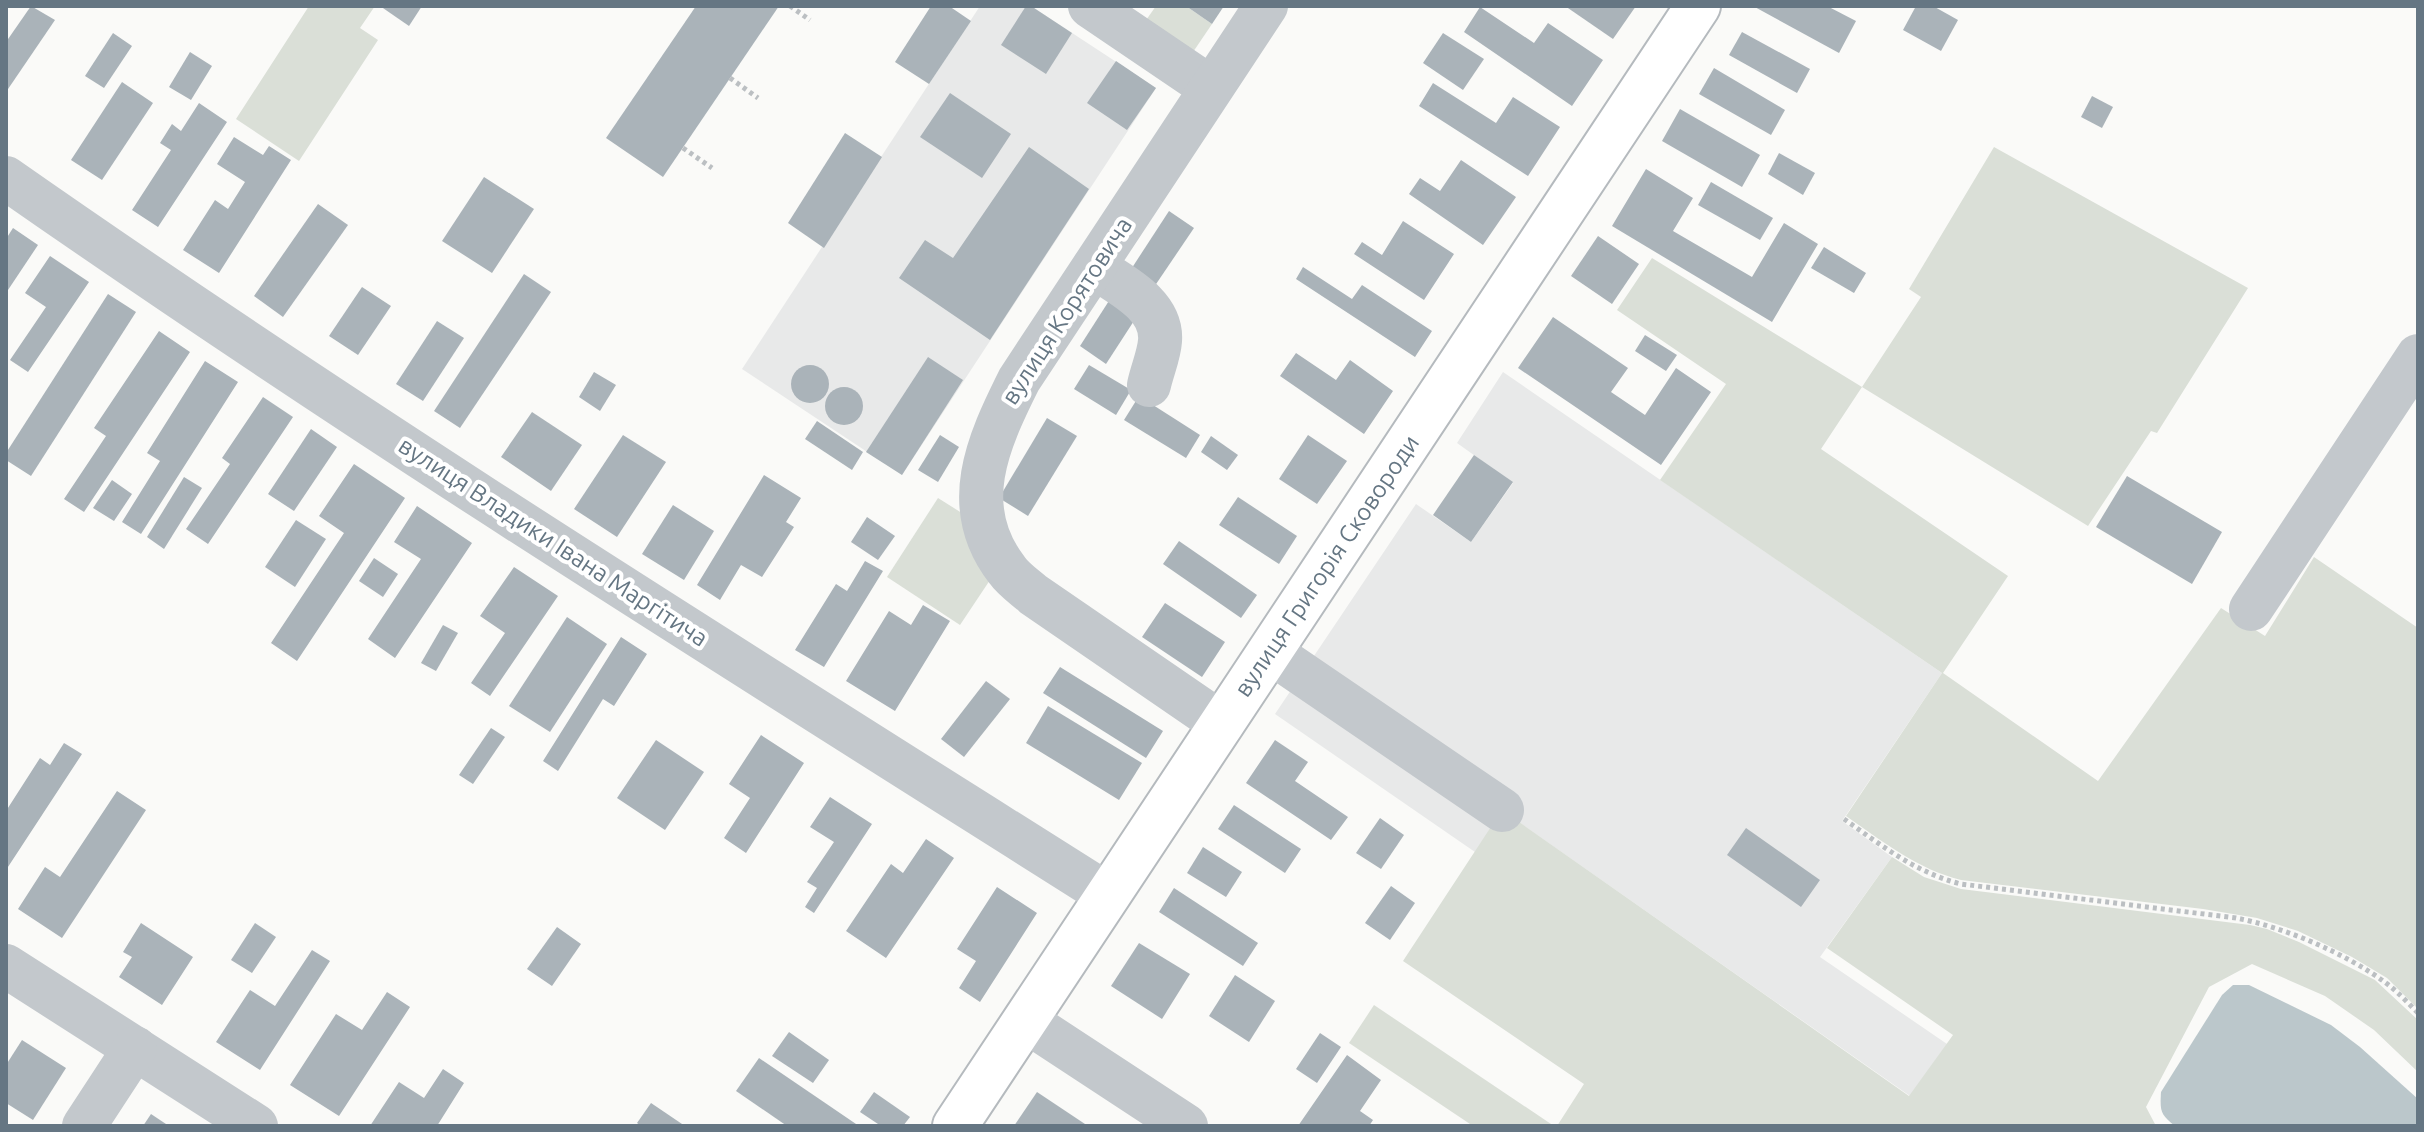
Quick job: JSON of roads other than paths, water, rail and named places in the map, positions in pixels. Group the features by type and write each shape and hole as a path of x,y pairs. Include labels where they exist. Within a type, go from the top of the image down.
{"main road":[{"name":"вулиця Григорія Сковороди","path":"955,1126 1698,6"}],"street":[{"path":"1090,6 1211,88"},
{"name":"вулиця Корятовича","path":"1222,724 1034,595 1008,573 993,549 984,525 982,492 985,457 995,426 1019,380 1266,6"},
{"name":"вулиця Владики Івана Маргітича","path":"6,178 262,353 454,479 1108,895"},
{"path":"1094,267 1141,299 1158,326 1160,340 1149,385"},
{"path":"2251,609 2418,356"},
{"path":"1270,652 1502,810"},
{"path":"6,966 256,1126"},
{"path":"1026,1021 1186,1126"},
{"path":"84,1126 135,1048"}]}
